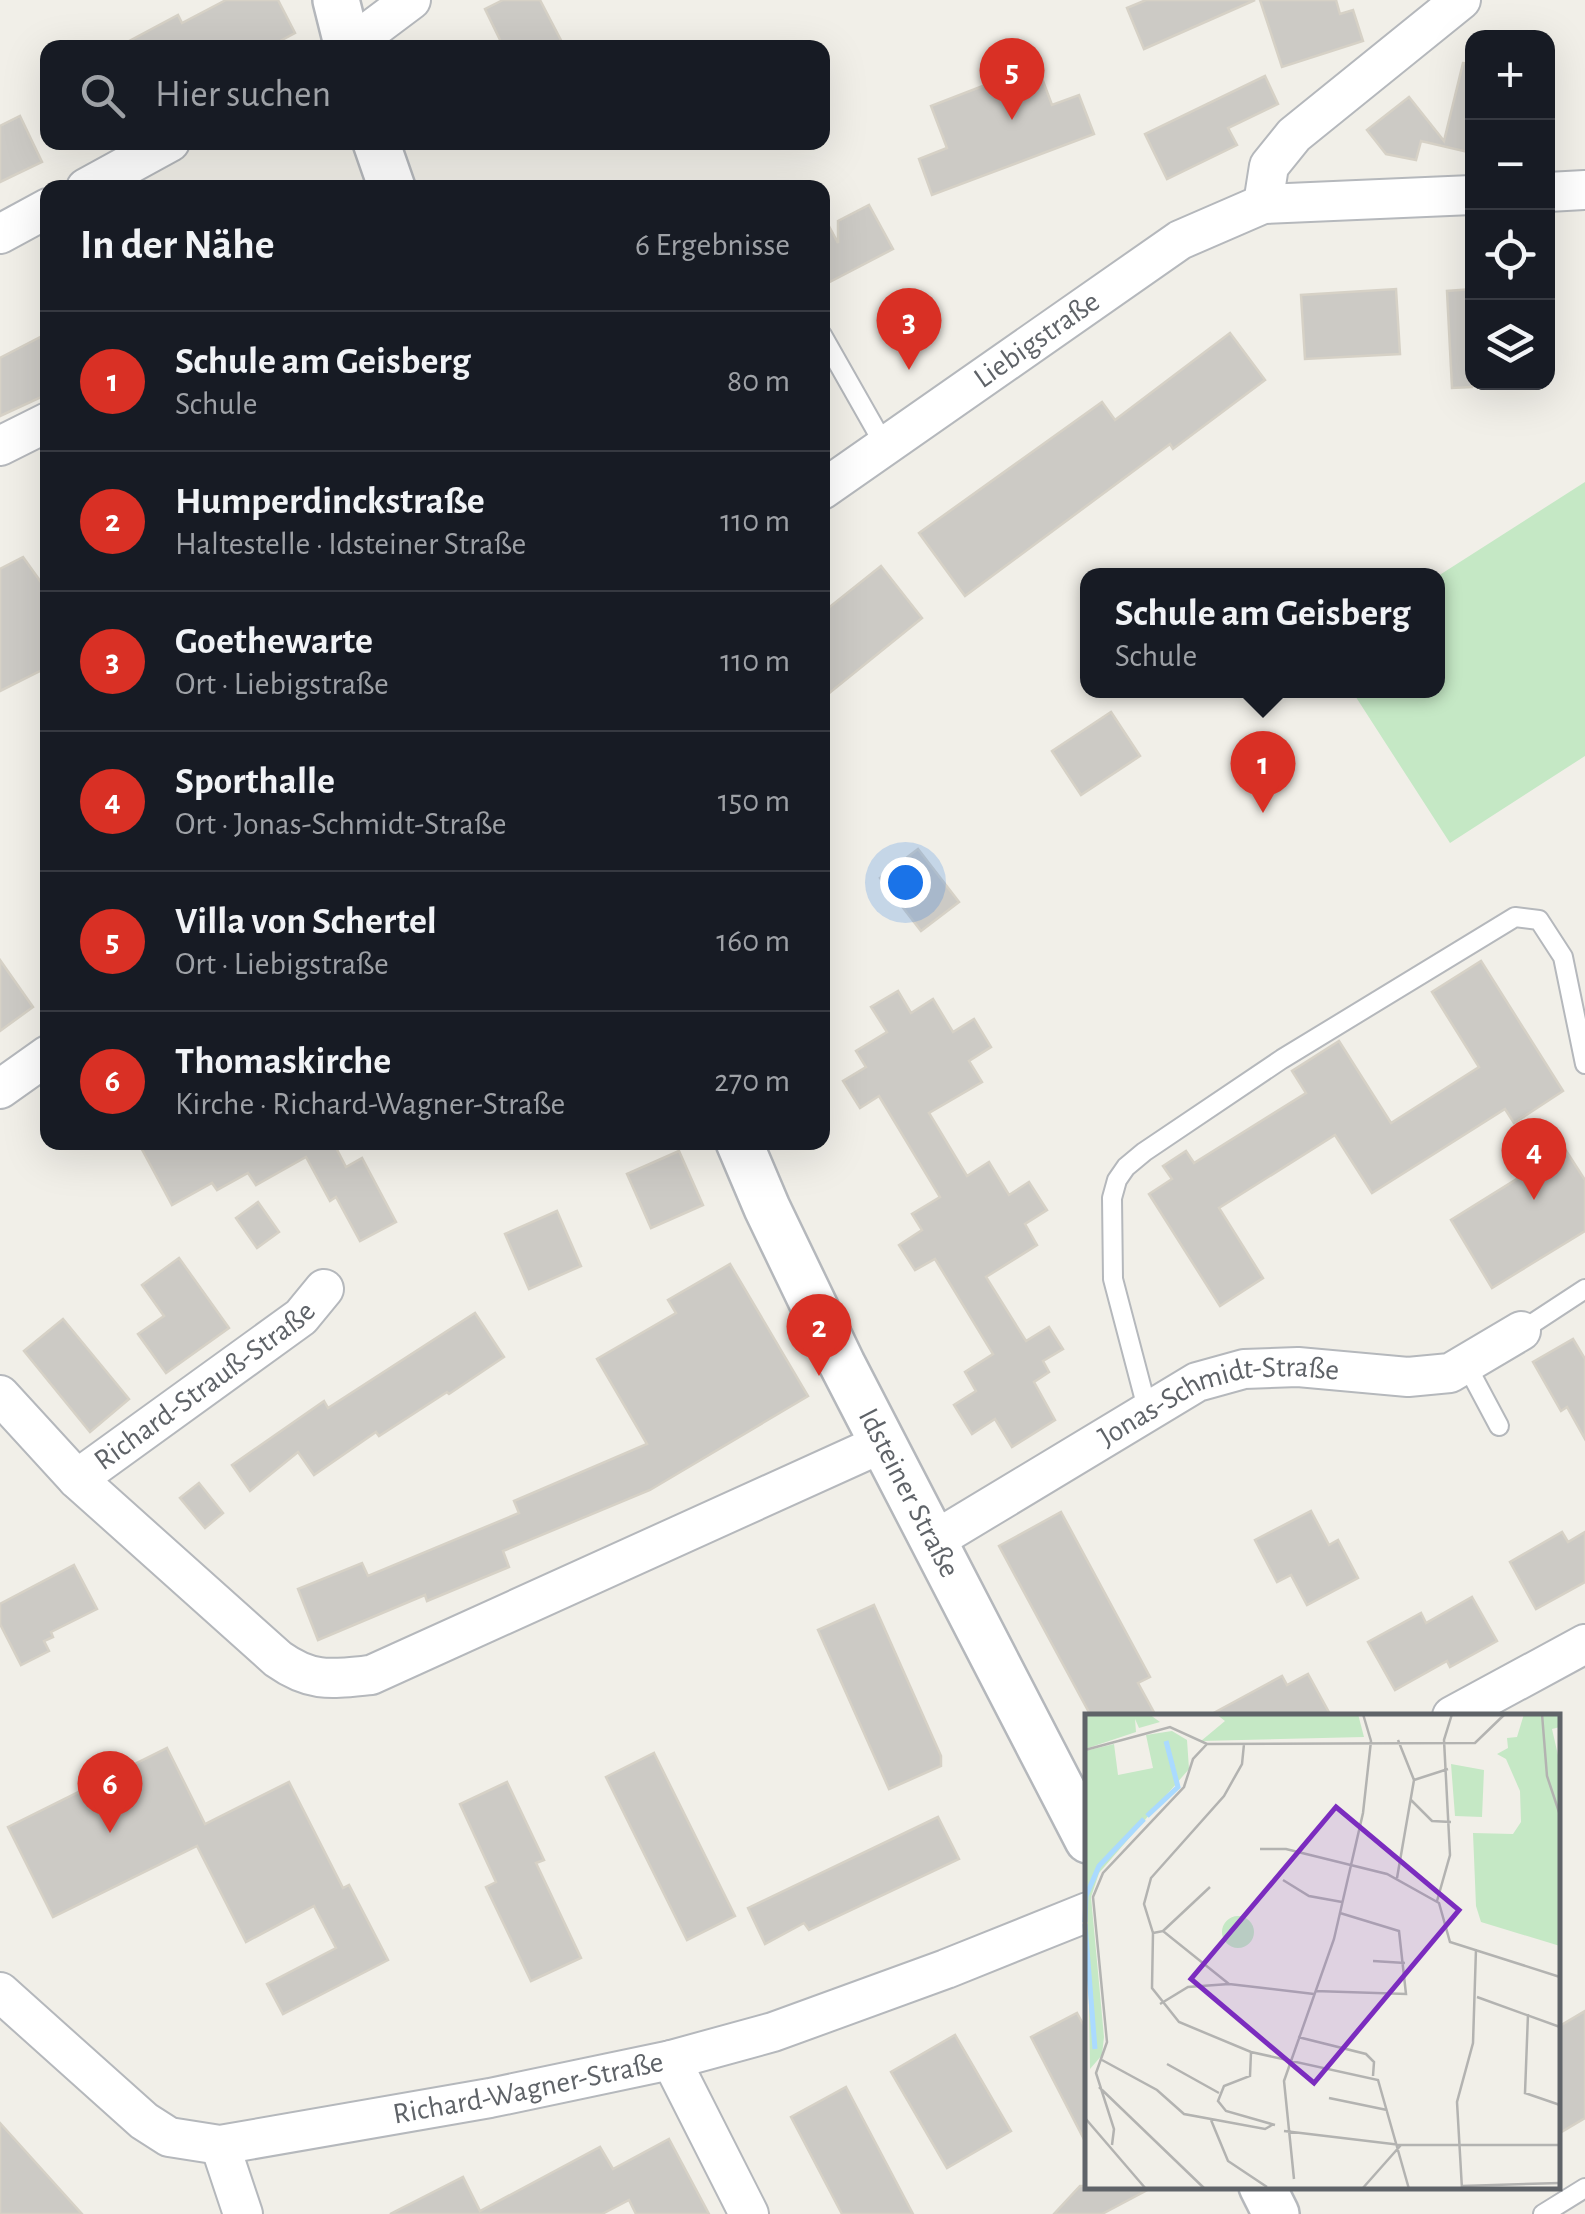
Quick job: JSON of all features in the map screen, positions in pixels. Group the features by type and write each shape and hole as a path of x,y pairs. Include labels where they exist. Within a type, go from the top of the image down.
{"street":[{"path":"336,0 345,40"},
{"path":"357,40 411,0"},
{"path":"1263,204 1269,166 1294,135 1461,0"},
{"path":"101,180 155,150"},
{"path":"379,150 389,180"},
{"path":"1555,192 1585,190"},
{"name":"Liebigstraße","path":"830,484 1180,240 1263,204 1465,195"},
{"path":"0,234 40,212"},
{"path":"0,446 40,426"},
{"path":"0,1089 40,1061"},
{"name":"Idsteiner Straße","path":"743,1150 797,1274 1085,1834"},
{"name":"Richard-Strauß-Straße","path":"77,1478 301,1317 324,1289"},
{"name":"Jonas-Schmidt-Straße","path":"935,1540 1198,1382 1244,1369 1298,1367 1408,1377 1450,1373 1521,1331"},
{"path":"0,1395 77,1478 278,1659 300,1674 325,1679 372,1675 885,1442"},
{"path":"1456,1714 1585,1644"},
{"name":"Richard-Wagner-Straße","path":"0,1992 144,2121 169,2137 220,2146 474,2101 671,2060 773,2032 1085,1913"},
{"path":"671,2060 749,2214"},
{"path":"220,2146 243,2214"},
{"path":"1264,2189 1276,2214"}],"lane":[{"path":"830,349 885,446"},
{"path":"1148,1412 1113,1279 1112,1247 1112,1198 1117,1180 1144,1152 1282,1059 1515,918 1539,920 1563,956 1585,1064"},
{"path":"1521,1331 1585,1289"},
{"path":"1467,1366 1499,1426"},
{"path":"1543,2214 1585,2188"}],"green space":[{"path":"1585,482 1585,756 1450,843 1357,698 1445,698 1445,572"}],"building":[{"path":"226,0 278,0 295,33 282,40 131,40 178,15 182,23"},
{"path":"503,0 540,0 561,40 500,40 485,9"},
{"path":"1146,0 1255,0 1144,49 1127,8"},
{"path":"1260,0 1336,0 1340,14 1353,10 1363,41 1282,67"},
{"path":"1465,63 1465,151 1421,141 1416,160 1386,154 1367,130 1409,97 1444,141"},
{"path":"1037,65 1052,105 1079,95 1094,134 932,195 919,159 947,148 931,106"},
{"path":"1265,76 1278,104 1228,128 1237,145 1167,179 1145,134"},
{"path":"20,116 42,162 0,182 0,126"},
{"path":"869,205 893,249 830,282 830,228 838,243 838,221"},
{"path":"1396,289 1400,354 1305,359 1301,295"},
{"path":"1465,290 1465,387 1452,388 1447,291"},
{"path":"1230,333 1265,380 1173,449 1170,444 965,596 919,533 1102,402 1115,420"},
{"path":"40,337 40,398 0,416 0,358"},
{"path":"23,557 40,581 40,671 0,691 0,569"},
{"path":"881,566 922,618 830,693 830,607"},
{"path":"1111,712 1140,756 1081,795 1052,751"},
{"path":"918,849 959,902 921,931 880,878"},
{"path":"0,960 33,1007 0,1031"},
{"path":"1481,961 1563,1091 1514,1123 1505,1109 1372,1193 1335,1135 1219,1208 1263,1278 1220,1306 1149,1194 1172,1179 1163,1166 1186,1151 1194,1163 1306,1093 1292,1071 1339,1041 1391,1123 1479,1067 1432,992"},
{"path":"898,991 911,1013 933,999 953,1032 974,1019 991,1047 969,1061 982,1082 929,1113 967,1176 989,1162 1009,1195 1029,1182 1047,1210 1025,1224 1037,1245 986,1277 1026,1341 1049,1327 1063,1349 1043,1361 1049,1372 1034,1382 1055,1420 1012,1447 995,1419 972,1434 954,1405 976,1391 965,1372 993,1354 935,1259 915,1270 899,1245 922,1230 912,1214 940,1197 879,1096 860,1108 843,1081 866,1067 856,1051 887,1032 871,1007"},
{"path":"1565,1149 1585,1180 1585,1231 1492,1288 1451,1220"},
{"path":"142,1150 337,1150 346,1167 362,1158 396,1222 360,1241 336,1197 330,1201 306,1157 256,1185 248,1173 217,1190 212,1183 172,1205"},
{"path":"679,1151 703,1205 651,1228 627,1174"},
{"path":"258,1202 279,1232 257,1248 236,1218"},
{"path":"557,1211 581,1266 529,1289 505,1234"},
{"path":"179,1258 229,1328 166,1373 138,1334 164,1316 142,1285"},
{"path":"730,1264 808,1396 650,1490 503,1551 509,1567 427,1601 425,1595 318,1640 298,1589 362,1563 368,1576 519,1513 514,1501 647,1444 597,1359 676,1313 668,1300"},
{"path":"475,1313 504,1357 379,1436 376,1432 314,1475 298,1452 250,1491 232,1465 324,1401 328,1408"},
{"path":"63,1319 129,1399 90,1432 24,1351"},
{"path":"1573,1339 1585,1359 1585,1439 1567,1407 1561,1411 1533,1362"},
{"path":"199,1483 223,1513 205,1528 180,1498"},
{"path":"1311,1511 1329,1545 1338,1540 1358,1578 1307,1605 1291,1575 1277,1582 1255,1540"},
{"path":"1061,1512 1150,1677 1138,1683 1155,1714 1090,1714 999,1546"},
{"path":"1562,1532 1568,1542 1585,1532 1585,1582 1536,1609 1510,1562"},
{"path":"74,1565 97,1609 51,1632 53,1637 44,1641 49,1651 21,1665 0,1624 0,1604"},
{"path":"1472,1597 1497,1641 1450,1667 1447,1661 1395,1690 1368,1642 1421,1613 1426,1623"},
{"path":"874,1605 941,1756 941,1766 889,1789 818,1630"},
{"path":"1308,1674 1330,1714 1212,1714 1282,1676 1287,1685"},
{"path":"167,1748 205,1824 289,1782 343,1888 349,1885 388,1960 283,2014 267,1984 336,1948 314,1906 246,1942 197,1846 53,1917 8,1827"},
{"path":"654,1753 735,1916 687,1940 606,1777"},
{"path":"507,1782 544,1860 536,1863 581,1958 531,1981 486,1887 496,1882 460,1804"},
{"path":"938,1817 959,1859 809,1930 804,1923 765,1944 748,1908"},
{"path":"1585,2011 1585,2118 1560,2133 1560,2026"},
{"path":"1077,2013 1085,2028 1085,2141 1031,2037"},
{"path":"955,2035 1011,2131 947,2168 891,2072"},
{"path":"846,2087 913,2214 842,2214 791,2117"},
{"path":"0,2123 82,2214 0,2214"},
{"path":"669,2139 709,2214 636,2214 629,2200 602,2214 390,2214 463,2177 480,2211 600,2147 613,2169"},
{"path":"1080,2186 1149,2189 1102,2214 1054,2214"}],"place":[{"name":"Villa von Schertel","path":"1012,120"},
{"name":"Goethewarte","path":"909,370"},
{"name":"Schule am Geisberg","path":"1263,813"},
{"name":"Sporthalle","path":"1534,1200"},
{"name":"Humperdinckstraße","path":"819,1376"},
{"name":"Thomaskirche","path":"110,1833"}]}
